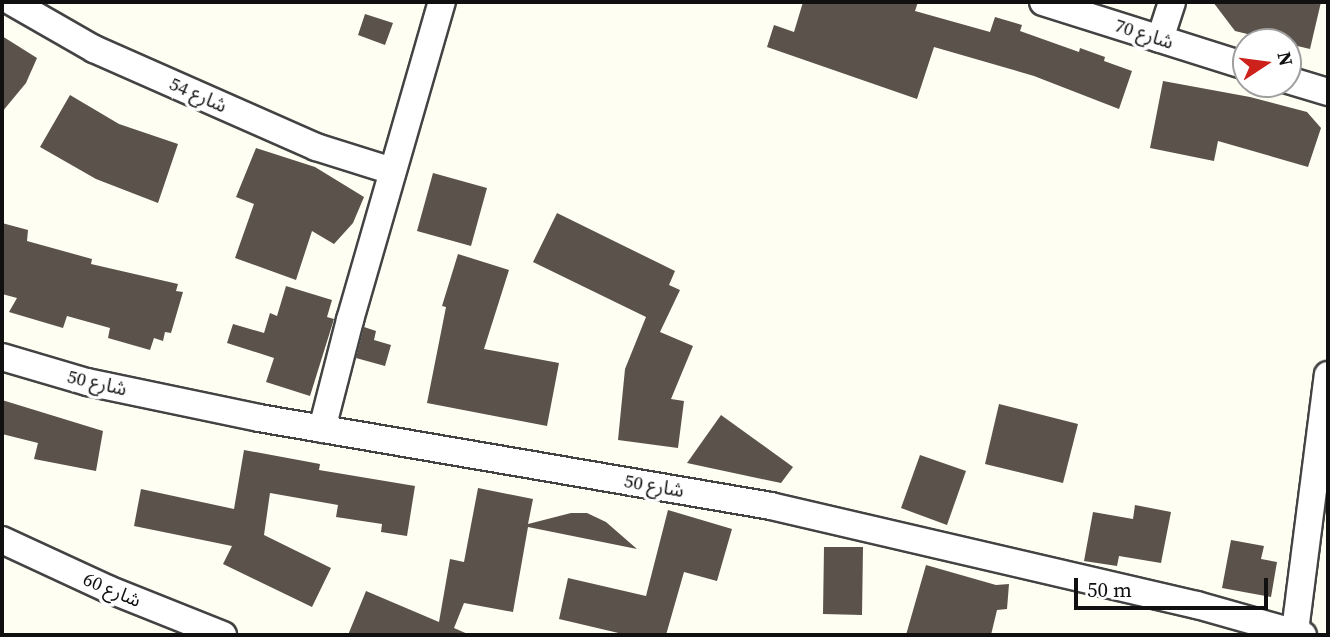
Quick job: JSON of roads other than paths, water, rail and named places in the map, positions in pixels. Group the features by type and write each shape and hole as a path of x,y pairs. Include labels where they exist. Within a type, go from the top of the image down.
{"street":[{"name":"شارع 54","path":"12,2 94,49 316,146 392,170"},
{"path":"322,429 392,170 442,2"},
{"name":"شارع 70","path":"1043,2 1232,62"},
{"path":"1160,39 1172,2"},
{"path":"1302,84 1328,92"},
{"name":"شارع 50","path":"2,358 88,382 322,429 771,506 1184,602 1299,633"},
{"path":"1299,633 1328,375"},
{"name":"شارع 60","path":"2,540 108,589 223,635"}]}
